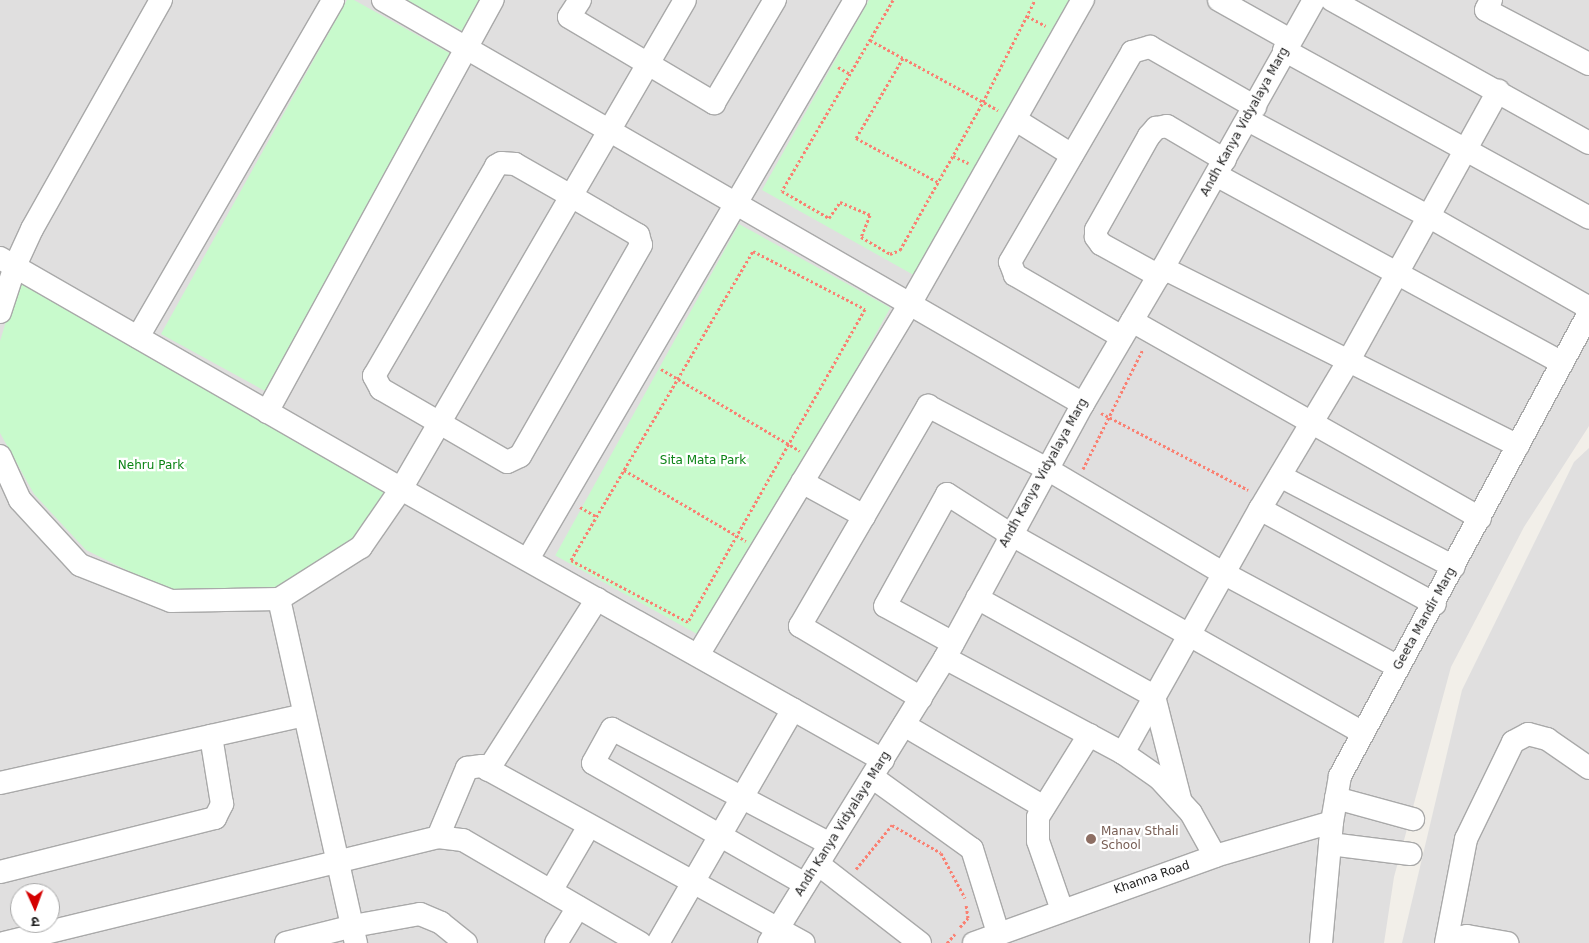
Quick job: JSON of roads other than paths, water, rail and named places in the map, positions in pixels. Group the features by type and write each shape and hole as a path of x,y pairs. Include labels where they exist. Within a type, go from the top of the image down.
{"street":[{"path":"0,312 7,262 59,179 161,0"},
{"path":"138,338 333,0"},
{"path":"383,0 1083,404"},
{"path":"267,412 464,48 493,0"},
{"path":"580,0 570,17 714,103 775,0"},
{"path":"0,456 20,500 80,565 171,601 279,599 361,547 401,489 571,196 611,132 685,0"},
{"path":"528,559 855,0"},
{"path":"698,655 910,304 1083,0"},
{"name":"Andh Kanya Vidyalaya Marg","path":"774,936 949,651 1010,534 1083,404 1161,272 1314,0"},
{"path":"1332,0 1589,143"},
{"path":"1491,0 1486,10 1589,64"},
{"path":"1230,3 1287,45 1466,150 1589,218"},
{"path":"1480,518 1311,424 1127,329 1014,274 1010,262 1132,52 1140,47 1150,47 1251,113 1589,308"},
{"path":"1123,754 1223,573 1349,360 1498,91"},
{"path":"1016,120 1072,155"},
{"path":"1518,446 1349,360 1101,244 1096,237 1096,230 1149,136 1156,128 1167,126 1220,168 1396,274 1562,363"},
{"path":"515,164 638,235 640,250 516,459 507,462 440,422 381,389 375,381 376,369 496,166 515,164"},
{"path":"7,262 401,489 793,709 877,768 972,849 998,933"},
{"name":"Geeta Mandir Marg","path":"1321,943 1331,833 1340,776 1362,732 1435,604 1589,313"},
{"path":"921,698 800,626 928,406 1047,469 1223,573 1398,667"},
{"path":"1280,476 1454,567"},
{"path":"802,482 864,516"},
{"path":"1215,856 1191,813 1159,778 1123,754 949,651 919,616 884,606 947,494 1010,534 1362,732"},
{"path":"1263,504 1435,604"},
{"path":"977,598 1154,696 1180,801"},
{"path":"279,599 354,935"},
{"path":"488,770 597,599"},
{"path":"658,943 793,709"},
{"path":"0,783 305,715"},
{"path":"904,725 1044,807"},
{"path":"805,884 593,763 612,729 830,844"},
{"path":"1446,943 1466,838 1513,742 1528,734 1547,739 1589,768"},
{"path":"1062,910 1038,841 1038,817 1089,735"},
{"path":"0,872 215,818 222,804 211,736"},
{"path":"438,837 467,768 474,765 488,770 692,882 774,936 804,943"},
{"path":"1336,798 1413,819"},
{"path":"551,891 589,826"},
{"path":"1331,833 1410,854"},
{"name":"Khanna Road","path":"974,943 1215,856 1331,833"},
{"path":"4,943 438,837 463,840 640,943"},
{"path":"818,864 920,943"},
{"path":"556,943 578,907"},
{"path":"286,943 354,935 420,914 441,923 466,943"},
{"path":"1450,943 1452,939 1467,936 1507,943"}],"place":[{"name":"Manav Sthali School","path":"1091,839"}],"park label":[{"name":"Sita Mata Park","path":"703,461"},
{"name":"Nehru Park","path":"151,466"}]}
